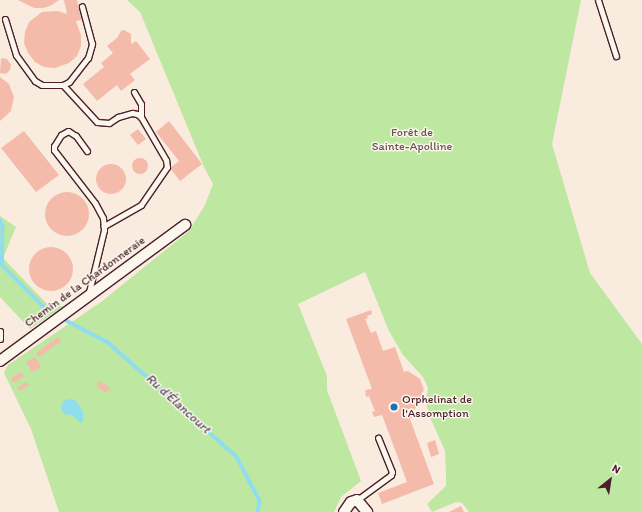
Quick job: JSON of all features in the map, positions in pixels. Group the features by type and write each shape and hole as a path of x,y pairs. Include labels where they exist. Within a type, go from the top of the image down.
{"street":[{"name":"Chemin de la Chardonneraie","path":"0,361 185,225"},
{"path":"344,512 351,502 357,500 367,512"}],"lane":[{"path":"598,0 616,56"},
{"path":"5,19 16,55 35,81 42,85 63,85 69,82 88,58 92,44 82,6"},
{"path":"63,85 97,122 109,123 118,117 132,112 141,117 164,153 167,167 141,204 104,226"},
{"path":"134,92 141,104 141,117"},
{"path":"87,151 76,136 68,131 61,134 54,146 54,150 58,156 95,203 104,218 104,226 88,297"},
{"path":"0,332 0,339"},
{"path":"357,500 391,475 392,472 378,438"}],"green space":[{"name":"Forêt de Sainte-Apolline","path":"127,0 581,0 552,144 590,273 642,344 642,512 469,512 462,503 456,502 432,512 427,504 446,486 446,472 445,451 429,415 426,401 428,388 423,377 403,355 389,331 365,272 298,304 327,376 327,390 361,481 341,497 334,512 59,512 31,429 4,373 8,365 101,302 189,231 205,205 213,184 204,167 140,12"},
{"path":"0,216 16,227 3,258 49,306 64,306 30,329 0,297"}],"water":[{"path":"72,399 76,401 83,411 83,422 81,423 72,415 64,414 61,410 62,403 65,400"}],"building":[{"path":"18,0 59,0 50,6 34,8"},
{"path":"64,0 77,0 82,20 76,21 81,35 81,46 77,56 69,63 55,68 44,67 35,62 28,53 24,43 25,32 29,22 42,12 58,11 67,14"},
{"path":"124,30 131,34 131,43 132,44 136,41 150,59 130,74 135,80 121,91 117,85 97,101 83,84 104,67 101,63 113,53 107,46 117,38 121,31"},
{"path":"1,58 7,59 11,65 10,70 6,74 0,73"},
{"path":"0,77 9,84 14,97 11,111 0,121"},
{"path":"169,121 202,164 180,181 170,168 179,161 156,132"},
{"path":"138,129 146,139 138,145 130,135"},
{"path":"24,131 59,175 36,192 1,148"},
{"path":"140,158 147,163 148,166 143,173 140,174 133,169 132,166 137,159"},
{"path":"111,164 121,169 126,179 121,189 111,194 101,189 96,179 101,169"},
{"path":"63,192 71,192 76,193 83,198 88,205 88,223 83,230 76,235 63,236 55,233 48,226 45,218 45,210 48,202 55,195"},
{"path":"47,247 55,247 60,248 67,253 72,260 72,278 67,285 60,290 47,291 39,288 32,281 29,273 29,265 32,257 39,250"},
{"name":"Orphelinat de l'Assomption","path":"371,310 372,314 367,316 368,318 365,319 371,333 376,331 383,351 395,347 404,372 408,371 420,379 424,390 422,393 421,403 413,410 412,408 406,410 407,412 410,411 412,418 410,419 434,484 382,504 378,493 407,482 382,415 374,417 372,412 375,411 369,396 366,397 365,390 372,389 346,319"},
{"path":"58,337 61,341 39,357 36,353"},
{"path":"35,357 41,367 32,372 26,362"},
{"path":"21,372 24,376 13,383 11,378"},
{"path":"100,381 110,388 106,393 96,386"},
{"path":"26,382 29,385 20,391 17,388"},
{"path":"435,440 439,454 431,457 427,443"},
{"path":"461,506 464,512 449,512"}],"waterway":[{"name":"Ru d'Élancourt","path":"0,220 3,226 2,265 49,312"},
{"name":"Ru d'Élancourt","path":"67,321 109,343 237,457 260,501 258,512"}],"place":[{"name":"Orphelinat de l'Assomption","path":"394,407"}]}
